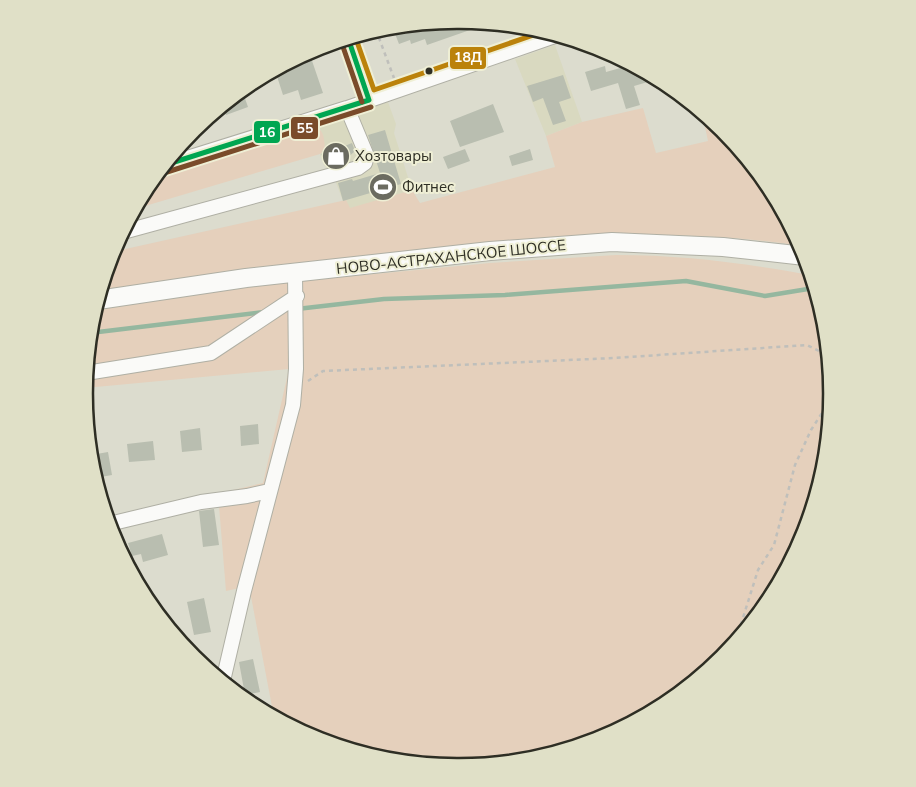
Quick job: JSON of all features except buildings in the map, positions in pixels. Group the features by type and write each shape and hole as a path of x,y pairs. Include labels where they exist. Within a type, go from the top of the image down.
{"main road":[{"name":"НОВО-АСТРАХАНСКОЕ ШОССЕ","path":"106,299 246,278 490,251 612,242 723,246 795,255"}],"street":[{"path":"177,161 347,108 545,40"},
{"path":"350,45 369,100"},
{"path":"132,229 358,168 365,163 367,156 347,108"},
{"path":"225,674 269,491 293,406 296,369 297,296 295,273"},
{"path":"94,372 211,353 297,296"},
{"path":"117,522 201,502 269,491"}],"path":[{"path":"379,38 398,91"},
{"path":"293,406 304,384 324,371 614,358 807,345 820,352"},
{"path":"741,623 758,570 774,545 796,464 811,430 822,413"}],"shaded area":[{"path":"555,45 582,122 546,136 515,59"},
{"path":"388,102 396,124 394,133 412,190 350,209 343,201 334,177 324,165 320,154 325,149 320,128 315,126"},
{"path":"643,108 656,153 708,141 705,125 747,171 774,211 791,245 706,236 611,236 108,293 123,250 346,200 350,208 412,190 420,203 555,167 546,136 582,122"},
{"path":"315,126 321,130 324,139 325,149 320,154 145,206 168,172"},
{"path":"616,255 666,256 714,260 802,274 816,322 820,346 823,394 820,441 810,488 795,533 785,555 774,576 747,616 698,668 661,697 619,721 575,739 552,746 506,755 458,758 434,757 410,755 364,746 318,730 272,707 249,586 226,591 219,506 220,493 263,483 289,369 93,387 96,346 100,322 103,309 250,286 490,263"}],"waterway":[{"path":"297,309 384,299 505,295 686,281 765,296 807,289"},
{"path":"98,332 264,312"}],"transit line":[{"name":"18Д","path":"357,43 374,90 530,36"},
{"name":"16","path":"350,45 369,100"},
{"name":"55","path":"343,47 362,102"},
{"name":"16","path":"177,161 369,100"},
{"name":"55","path":"169,171 371,107"}],"place":[{"name":"Хозтовары","path":"336,156"},
{"name":"Фитнес","path":"383,187"}]}
